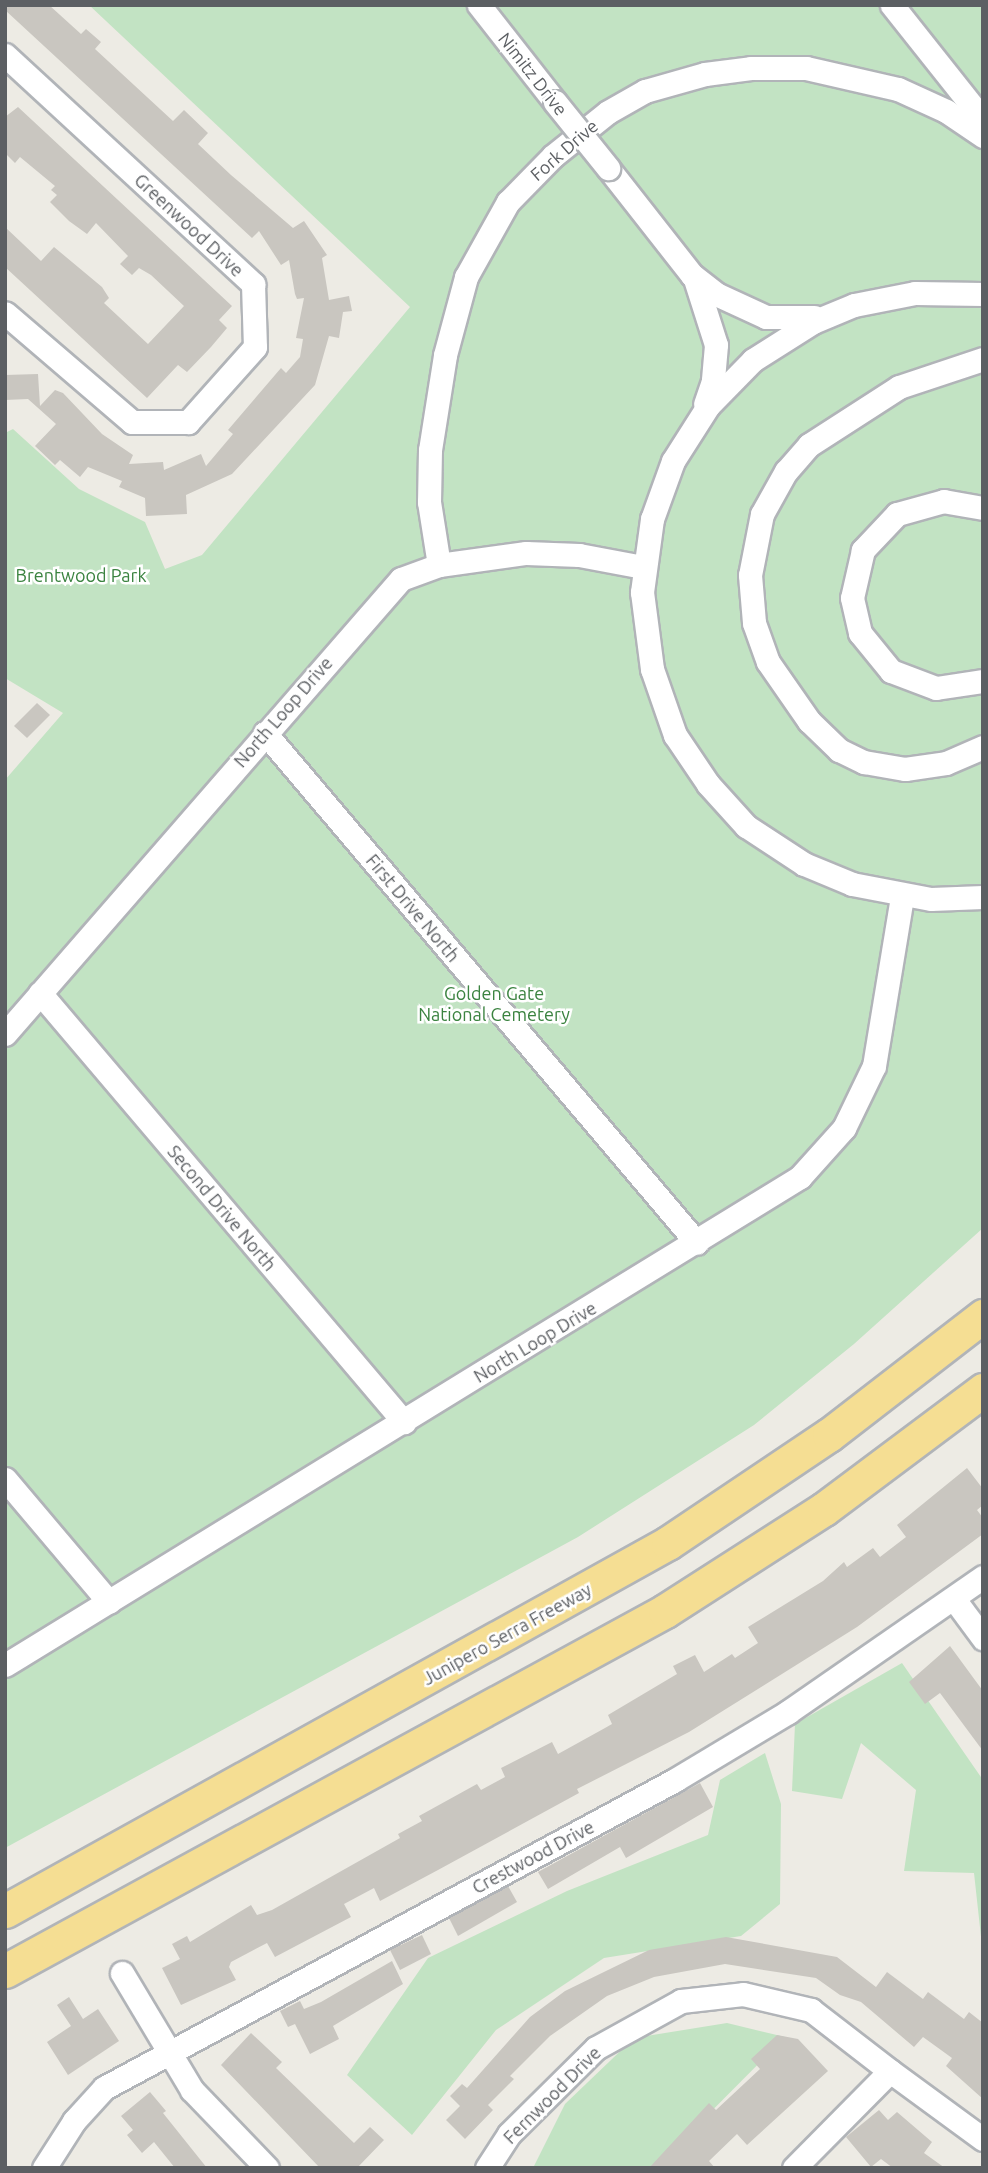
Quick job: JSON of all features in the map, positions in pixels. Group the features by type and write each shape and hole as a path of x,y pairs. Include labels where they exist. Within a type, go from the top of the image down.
{"highway":[{"name":"Junipero Serra Freeway","path":"5,1911 668,1543 829,1435 983,1316"},
{"path":"5,1971 665,1611 824,1509 983,1390"}],"street":[{"name":"Nimitz Drive","path":"479,5 692,275 710,317 716,358 710,393 696,422"},
{"path":"892,5 983,120"},
{"name":"Greenwood Drive","path":"5,55 253,284 255,348 188,422 132,422 8,321"},
{"name":"Fork Drive","path":"439,565 429,502 431,440 447,341 466,277 489,230 514,195 553,156 608,112 645,91 705,74 751,68 806,68 898,89 946,111 983,136"},
{"name":"Nimitz Drive","path":"692,275 729,302 765,317 804,319 835,312"},
{"path":"983,294 905,294 835,312 793,332 753,360 696,422 658,499 643,567 643,616 652,669 676,735 708,784 746,826 804,864 852,884 902,896 983,897"},
{"path":"983,359 899,387 809,445 786,471 762,514 753,544 750,591 758,637 776,676 809,721 839,750 864,762 905,769 946,763 983,747"},
{"path":"983,509 944,501 897,514 863,550 852,598 866,645 901,677 936,688 983,681"},
{"name":"North Loop Drive","path":"5,1034 394,584 439,565 544,552 643,567"},
{"name":"First Drive North","path":"265,733 697,1243"},
{"name":"North Loop Drive","path":"5,1665 697,1243 800,1177 853,1113 878,1049 902,896"},
{"name":"Second Drive North","path":"40,993 404,1422"},
{"path":"5,1479 109,1602"},
{"name":"Crestwood Drive","path":"44,2168 74,2121 104,2088 675,1780 788,1712 983,1577"},
{"path":"954,1599 983,1638"},
{"path":"122,1973 167,2054 205,2107 267,2168"},
{"name":"Fernwood Drive","path":"487,2168 509,2134 596,2048 681,2001 743,1994 811,2010 983,2139"},
{"path":"794,2168 890,2071"}],"green space":[{"name":"Golden Gate National Cemetery","path":"89,5 983,5 983,1228 854,1344 754,1425 578,1537 5,1848 5,780 63,713 5,678 5,433 13,429 79,489 145,522 165,569 202,555 410,307"},
{"path":"902,1663 983,1780 983,1955 974,1873 904,1871 916,1790 861,1743 842,1799 792,1791 795,1724"},
{"path":"765,1753 781,1804 780,1904 741,1936 604,1958 496,2030 412,2135 347,2075 428,1958 567,1891 708,1835 720,1780"},
{"path":"727,2023 785,2037 655,2168 533,2168 565,2104 634,2038"}],"building":[{"path":"5,5 49,5 81,34 86,29 101,42 95,49 173,121 184,110 208,133 198,144 231,175 293,228 304,221 327,255 322,258 329,300 349,296 352,311 343,312 339,338 329,336 315,385 232,474 186,495 187,514 146,516 145,498 119,487 122,481 88,467 80,477 60,460 55,465 35,446 56,424 28,399 5,400 5,375 38,374 40,406 55,390 63,393 102,434 133,455 129,464 163,462 164,470 201,454 206,466 233,434 228,430 281,368 286,373 300,357 303,339 296,338 304,298 297,299 295,294 289,260 281,265 259,231 252,238 5,10"},
{"path":"18,107 232,306 219,320 227,328 211,347 187,372 178,365 147,398 5,267 5,227 41,261 54,247 102,287 109,298 104,303 148,344 184,306 151,275 139,268 132,275 120,264 128,256 96,223 87,234 69,221 50,202 57,195 51,190 55,186 20,157 15,163 5,153 5,117"},
{"path":"37,703 50,715 27,738 14,726"},
{"path":"967,1468 983,1489 983,1505 977,1510 983,1518 983,1534 857,1627 689,1732 577,1789 579,1793 438,1870 380,1901 374,1888 344,1904 351,1917 275,1957 267,1943 231,1962 229,1967 236,1980 181,2005 162,1968 180,1959 172,1944 187,1936 190,1942 251,1905 257,1915 272,1910 400,1838 398,1834 422,1821 419,1816 477,1784 481,1790 505,1777 501,1768 552,1742 558,1754 605,1728 612,1724 608,1715 677,1674 673,1666 695,1655 704,1672 732,1654 735,1658 758,1643 748,1627 823,1581 844,1562 847,1567 873,1548 880,1557 906,1537 897,1525"},
{"path":"950,1646 983,1691 983,1751 940,1693 925,1704 909,1682"},
{"path":"700,1783 713,1807 626,1858 620,1847 548,1889 538,1872"},
{"path":"508,1886 517,1902 458,1936 449,1918"},
{"path":"422,1935 431,1954 400,1970 390,1950"},
{"path":"726,1937 837,1957 876,1987 887,1972 923,1999 928,1992 964,2019 969,2012 983,2023 983,2099 946,2066 952,2058 923,2037 914,2047 861,2002 840,1995 816,1978 725,1964 654,1977 607,1996 550,2036 510,2076 514,2079 488,2105 493,2110 465,2139 446,2120 460,2106 450,2096 462,2084 467,2088 530,2017 565,1991 649,1950"},
{"path":"392,1961 403,1984 333,2026 339,2039 310,2054 295,2024 288,2027 280,2011 300,2001 304,2009 321,2002"},
{"path":"69,1997 83,2019 98,2009 119,2041 68,2075 47,2042 71,2026 57,2005"},
{"path":"251,2033 282,2062 276,2068 354,2143 370,2127 384,2140 357,2168 320,2168 221,2065"},
{"path":"777,2035 798,2039 828,2071 747,2145 737,2134 709,2161 715,2168 649,2168 709,2103 716,2110 760,2069 751,2059"},
{"path":"150,2092 166,2111 163,2113 207,2168 175,2168 154,2142 142,2153 127,2135 133,2130 121,2116"},
{"path":"879,2110 888,2120 897,2112 932,2142 924,2153 945,2168 893,2168 881,2159 871,2167 846,2137"}],"park label":[{"name":"Brentwood Park","path":"81,575"}]}
